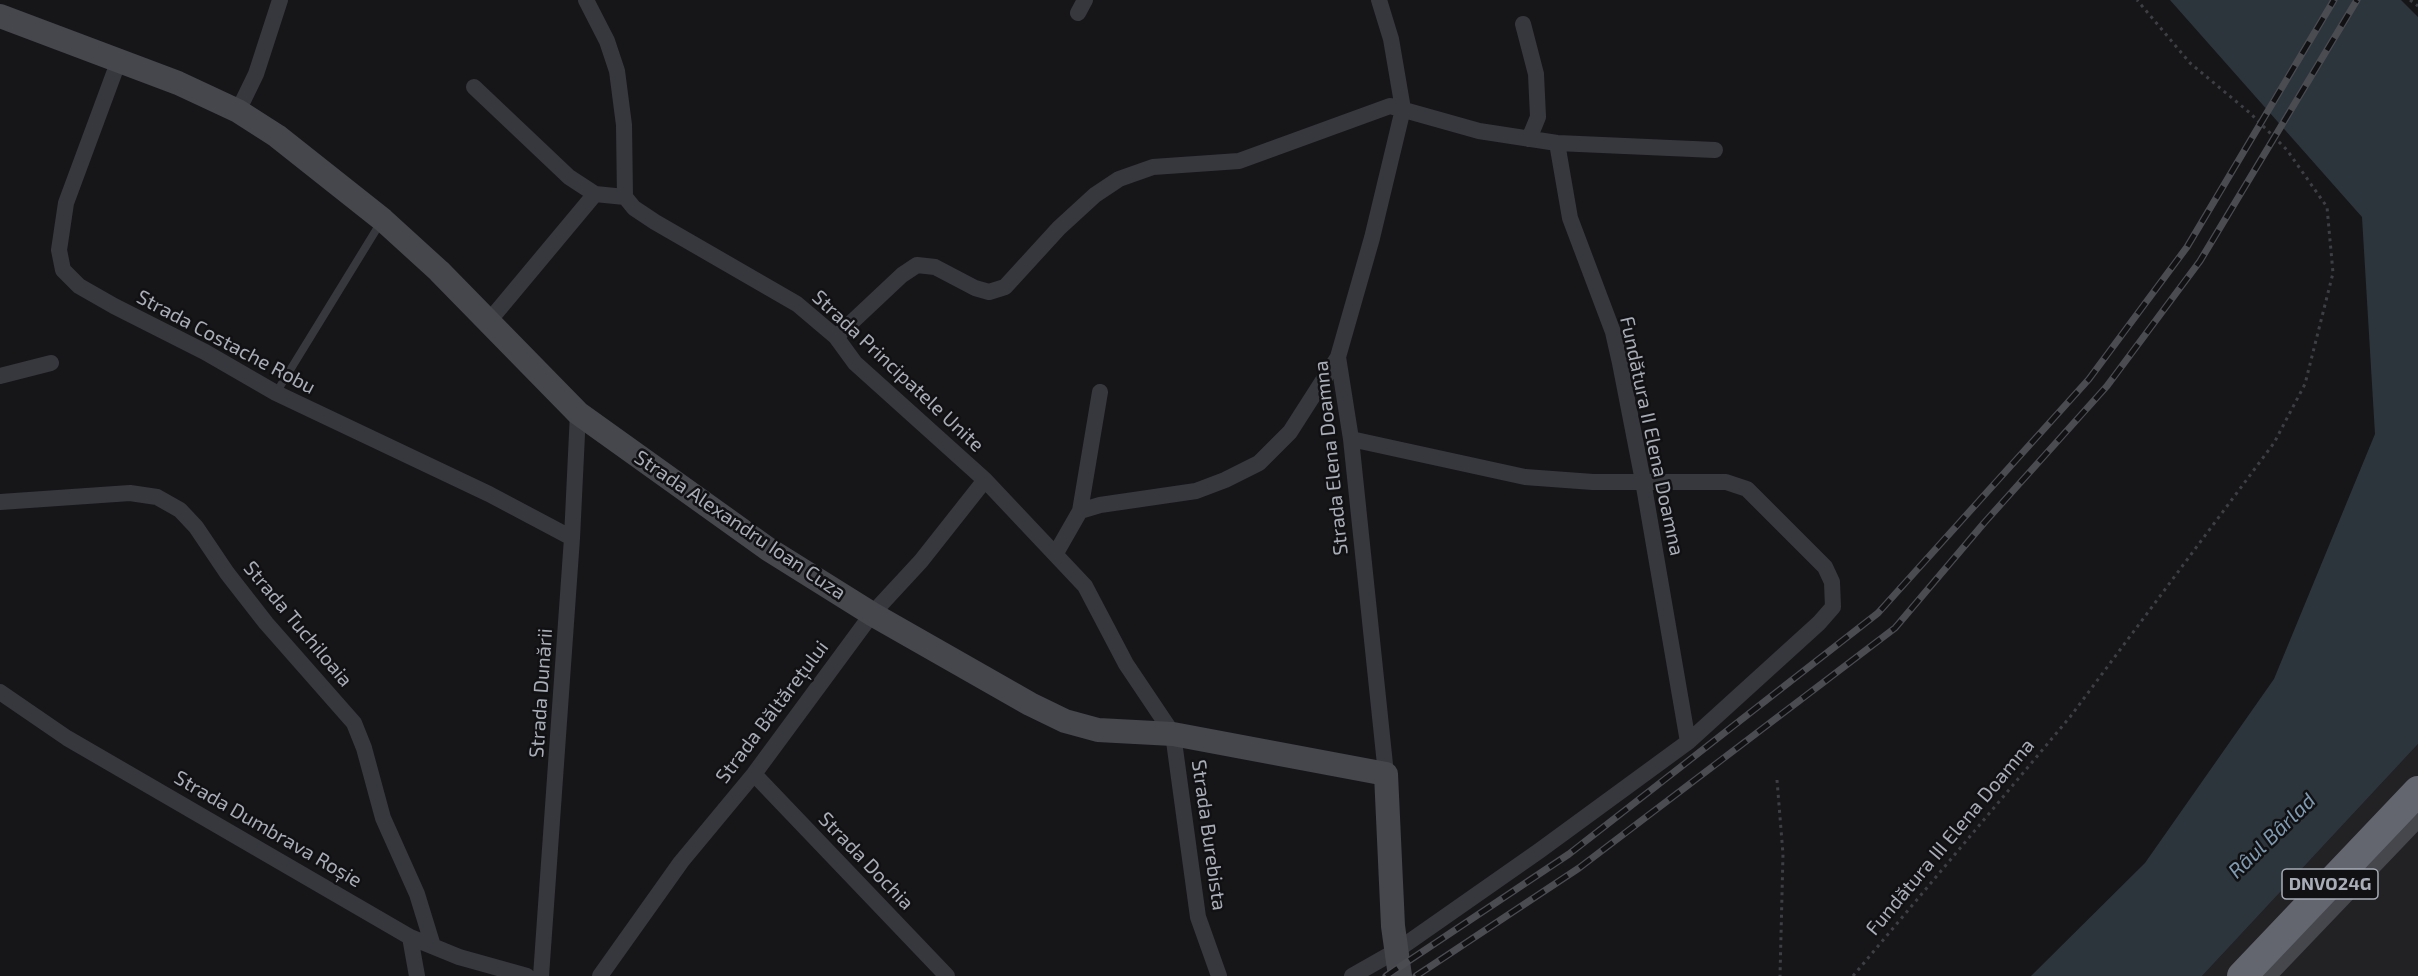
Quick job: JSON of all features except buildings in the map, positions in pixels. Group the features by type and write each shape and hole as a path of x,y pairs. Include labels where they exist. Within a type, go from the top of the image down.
{"highway":[{"name":"DNVO24G","path":"2242,976 2418,791"}],"street":[{"path":"238,111 256,74 280,0"},
{"path":"474,87 569,177 595,194 625,197 624,125 617,71 607,41 586,0"},
{"path":"1379,0 1391,39 1403,109"},
{"name":"Strada Alexandru Ioan Cuza","path":"0,16 178,83 238,111 277,136 383,219 489,321 578,413 768,549 872,614 1065,721 1098,730 1173,734 1386,774"},
{"path":"1523,24 1537,84 1538,117 1529,139"},
{"name":"Strada Costache Robu","path":"119,60 66,203 59,250 63,270 79,286 205,352 276,393 489,494 572,538"},
{"path":"836,337 895,282 918,265 935,267 975,288 989,292 1005,287 1059,228 1095,195 1119,179 1153,167 1239,162 1390,106 1479,131 1557,143 1715,150"},
{"name":"Strada Elena Doamna","path":"1386,774 1351,439 1338,357 1372,238 1403,109"},
{"name":"Fundătura II Elena Doamna","path":"1557,143 1570,218 1612,332 1643,481 1688,742"},
{"path":"489,321 595,194"},
{"name":"Strada Principatele Unite","path":"625,197 634,208 655,222 797,304 836,337 855,363 881,389 985,480 1085,586 1126,664 1173,734"},
{"path":"1080,511 1100,505 1196,491 1259,463 1290,432 1338,357"},
{"path":"0,376 51,363"},
{"path":"1056,553 1080,511 1100,392"},
{"name":"Strada Dunării","path":"541,976 572,538 578,413"},
{"path":"1351,439 1525,477 1593,482 1726,482 1747,489 1825,567 1832,582 1833,607 1820,623 1688,742 1539,851 1396,951 1352,976"},
{"name":"Strada Băltărețului","path":"600,976 681,862 754,774 872,614 921,561 985,480"},
{"name":"Strada Tuchiloaia","path":"0,502 130,493 157,497 180,510 196,526 227,573 266,623 354,723 364,748 383,819 417,894 433,946"},
{"name":"Strada Dumbrava Roșie","path":"0,692 67,738 410,937 459,957 527,976"},
{"name":"Strada Burebista","path":"1173,734 1198,917 1219,976"},
{"name":"Strada Dochia","path":"754,774 947,976"},
{"path":"1386,774 1396,951 1400,976"},
{"path":"2263,976 2418,814"},
{"path":"410,937 417,976"}],"lane":[{"path":"276,393 383,219"}],"path":[{"name":"Fundătura III Elena Doamna","path":"1853,976 2070,717 2274,443 2305,384 2333,273 2327,207 2287,150 2250,113 2190,63 2137,0"},
{"path":"2410,0 2418,6"},
{"path":"1777,780 1783,854 1780,976"}],"shaded area":[{"path":"2418,744 2418,976 2202,976"}],"water":[{"name":"Râul Bârlad","path":"2170,0 2401,0 2418,17 2418,744 2202,976 2031,976 2145,863 2274,679 2375,434 2362,217"}],"railway":[{"path":"1386,976 1569,854 1878,613 2089,379 2187,247 2334,0"},
{"path":"1416,976 1579,868 1895,628 1984,523 2107,386 2200,261 2357,0"}]}
